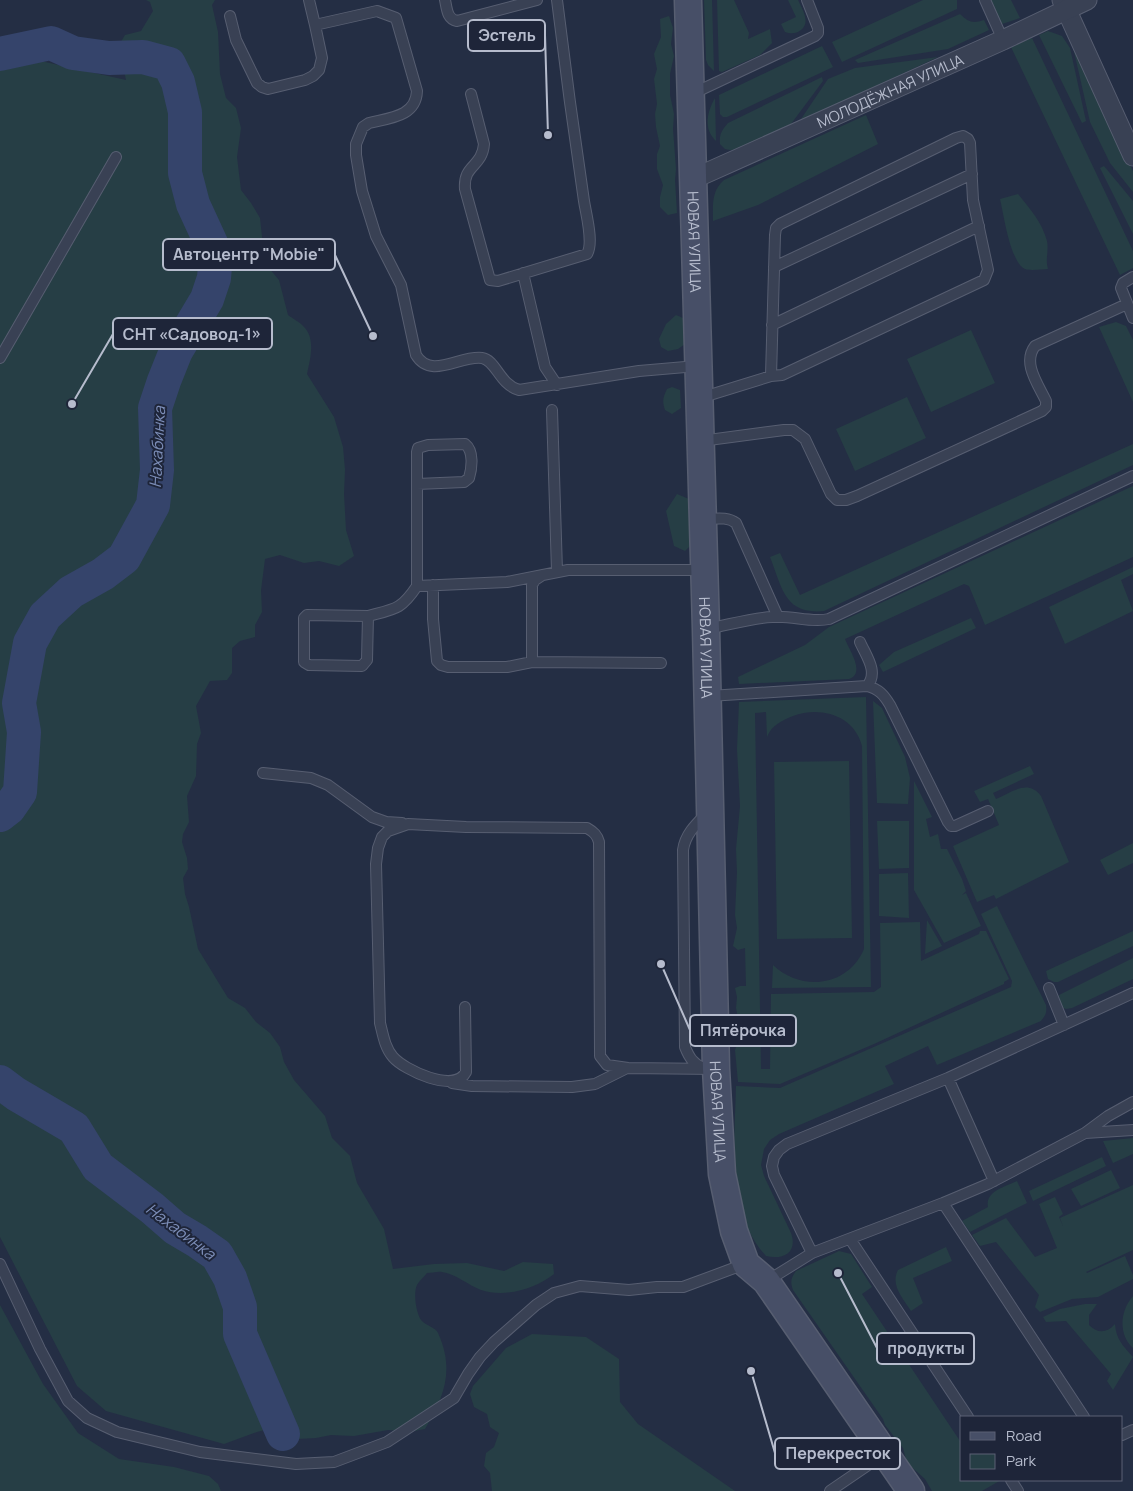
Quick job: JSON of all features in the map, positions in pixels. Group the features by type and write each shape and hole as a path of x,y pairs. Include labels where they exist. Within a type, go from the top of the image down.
{"street":[{"name":"НОВАЯ УЛИЦА","path":"688,0 708,696 710,1069 722,1174 734,1231 746,1264 766,1281 911,1491"},
{"name":"МОЛОДЁЖНАЯ УЛИЦА","path":"693,179 1004,40 1064,5 1086,0"},
{"path":"1064,5 1133,156"}],"lane":[{"path":"230,16 236,40 257,83 268,89 304,80 314,76 319,70 322,58 309,0"},
{"path":"445,0 449,15 452,20 457,21 500,5 537,0"},
{"path":"471,94 484,144 479,161 466,173 464,190 490,280 493,281 524,273 587,254 590,250 589,234 574,138 557,0"},
{"path":"691,95 815,36 818,33 818,28 807,0"},
{"path":"985,0 1004,40"},
{"path":"315,25 377,11 396,18 415,84 417,100 407,112 369,123 364,127 356,144 356,155 362,190 376,236 401,285 416,355 423,364 433,367 476,357 484,358 490,362 504,382 512,388 529,390 639,371 698,366"},
{"path":"699,398 770,376 782,375 984,280 988,270 973,200 970,143 968,139 963,136 956,138 780,224 776,228 770,376"},
{"path":"0,358 116,157"},
{"path":"774,267 972,174"},
{"path":"772,325 979,226"},
{"path":"524,273 545,367 557,385"},
{"path":"1133,277 1123,283 1121,288 1133,318"},
{"path":"702,441 794,430 805,439 831,494 837,500 846,500 1042,412 1046,407 1046,401 1030,365 1031,351 1036,346 1127,304"},
{"path":"552,410 557,572"},
{"path":"368,616 367,660 362,666 309,665 304,662 304,618 307,615 368,616 398,608 407,600 417,586 417,484 417,452 418,448 428,445 465,444 469,447 471,453 470,478 464,482 417,484"},
{"path":"706,629 754,619 778,617 818,622 830,620 1133,476"},
{"path":"702,519 723,518 731,519 736,523 778,617"},
{"path":"417,586 507,582 557,572 622,569 704,570"},
{"path":"532,662 532,585 535,580 544,574"},
{"path":"434,585 432,620 437,661 442,665 448,667 507,667 532,662 661,663"},
{"path":"860,642 872,668 872,680 867,686"},
{"path":"708,696 867,686 876,688 883,694 890,705 951,826 960,825 988,811"},
{"path":"263,773 311,778 328,785 372,817 386,822 466,827 587,828 594,832 598,836 599,842 600,1056 607,1065 628,1068 710,1069"},
{"path":"408,824 388,831 382,837 378,848 376,864 380,1023 393,1057 402,1064 432,1079 472,1086 572,1088 595,1084 628,1068"},
{"path":"1049,988 1064,1025"},
{"path":"812,1253 774,1175 772,1166 774,1157 779,1150 804,1136 948,1078 1133,993"},
{"path":"452,1082 464,1077 466,1072 465,1007"},
{"path":"948,1078 994,1181"},
{"path":"766,1281 812,1253 943,1203 994,1181 1084,1133 1108,1116 1133,1102"},
{"path":"1084,1133 1133,1130"},
{"path":"943,1203 1083,1416"},
{"path":"850,1239 967,1416"},
{"path":"0,1264 40,1349 68,1401 87,1418 117,1432 200,1452 296,1464 334,1462 387,1442 410,1428 454,1398 468,1374 490,1346 536,1305 554,1293 580,1286 629,1290 683,1287 746,1264"},
{"path":"830,1491 871,1463 887,1456"}],"green space":[{"path":"146,0 215,0 212,5 218,32 220,74 226,98 236,108 241,128 237,157 241,190 260,218 264,255 268,267 279,280 288,315 302,325 310,337 311,350 307,374 334,417 343,447 346,530 354,556 339,566 319,561 304,563 280,555 265,559 261,590 262,612 255,625 255,637 240,641 232,648 232,673 227,680 210,681 196,706 201,733 197,744 196,776 187,796 189,822 183,834 182,842 188,869 183,878 185,894 198,949 228,998 245,1008 256,1022 270,1033 280,1047 284,1062 294,1080 325,1116 332,1138 350,1156 357,1183 384,1229 393,1269 434,1264 467,1263 504,1271 523,1262 553,1264 554,1274 538,1284 519,1291 500,1293 481,1290 452,1275 440,1272 427,1273 419,1282 415,1293 417,1310 423,1322 437,1331 446,1359 445,1383 442,1394 425,1429 409,1432 388,1430 354,1436 331,1435 297,1439 279,1426 224,1444 106,1411 77,1386 0,1237 0,52 126,80 124,70 114,61 115,52 125,35 141,31 153,11 150,2"},
{"path":"704,0 712,0 714,71 706,60"},
{"path":"717,0 734,0 749,33 748,39 770,29 772,43 760,55 722,72 719,71"},
{"path":"788,0 798,0 806,19 804,27 795,33 785,32 781,24 796,17"},
{"path":"923,0 957,0 957,9 842,62 832,42"},
{"path":"991,0 1011,0 1020,18 1002,24"},
{"path":"960,14 971,22 984,20 989,30 948,49 858,63 855,60"},
{"path":"669,16 673,28 671,44 674,56 670,74 670,95 674,114 677,213 668,215 660,207 663,185 657,169 657,154 660,146 655,114 657,104 654,79 657,69 654,54 661,37 660,19"},
{"path":"1048,31 1062,36 1070,48 1086,121 1082,123 1039,35"},
{"path":"1032,38 1133,251 1133,268 1120,275 1011,47"},
{"path":"822,46 833,67 727,117 723,117 720,114 719,95"},
{"path":"1073,47 1133,171 1133,192 1110,163 1090,122"},
{"path":"938,57 799,122 828,79 855,68"},
{"path":"822,77 823,81 791,124 744,149 725,149 720,144 721,132 728,123"},
{"path":"715,98 716,141 708,126 708,115"},
{"path":"866,115 878,144 758,205 713,221 715,194 724,180"},
{"path":"1104,166 1133,201 1133,234 1100,168"},
{"path":"1018,194 1035,216 1045,234 1048,269 1025,269 1015,257 1000,199"},
{"path":"676,315 683,318 685,344 678,349 668,351 661,347 659,339 666,324"},
{"path":"1116,322 1126,326 1133,340 1133,402 1099,327"},
{"path":"971,330 995,383 931,412 907,359"},
{"path":"672,387 680,390 681,408 672,414 665,410 663,402 667,389"},
{"path":"907,397 926,438 855,471 836,429"},
{"path":"1133,444 1133,465 824,611 811,611 792,604 786,597 770,557 780,553 800,595"},
{"path":"1133,486 1133,557 985,625 969,586 964,584 845,639 853,655 856,667 854,676 849,679 739,684 738,677 805,645 829,627"},
{"path":"677,494 689,499 692,507 689,517 690,546 685,551 674,546 666,511"},
{"path":"1133,567 1133,574 1121,580 1133,611 1065,644 1049,607"},
{"path":"971,618 976,628 883,672 879,665 894,652"},
{"path":"866,697 871,987 772,988 773,965 784,974 797,979 810,982 823,981 836,978 847,971 857,962 864,949 862,746 858,735 852,727 844,720 835,716 814,712 793,716 777,724 771,729 767,737 766,712 755,713 761,1069 770,1069 771,994 874,992 881,987 880,923 920,922 921,961 979,934 980,931 986,931 1009,979 1004,984 874,1044 780,1084 738,1082 735,1050 740,1028 735,988 746,986 745,948 738,950 733,946 737,928 735,915 736,849 740,806 737,749 739,702"},
{"path":"873,701 882,708 905,757 910,778 908,804 877,803"},
{"path":"849,761 852,938 777,939 774,762"},
{"path":"1030,766 1034,774 993,793 996,799 1014,790 1031,788 1036,791 1041,796 1069,862 996,899 994,895 977,902 953,846 999,825 988,799 980,802 974,791"},
{"path":"914,781 932,817 926,819 930,837 938,834 941,849 947,849 966,891 962,895 966,893 981,926 944,943 914,890"},
{"path":"877,821 909,821 909,868 879,869"},
{"path":"1133,843 1133,863 1108,875 1100,860"},
{"path":"908,873 909,918 879,916 879,874"},
{"path":"997,906 1046,1005 1044,1017 1041,1021 937,1065 928,1046 885,1066 894,1084 779,1134 770,1140 764,1149 761,1165 764,1176 793,1240 788,1254 778,1257 766,1256 753,1238 744,1218 738,1197 734,1152 736,1086 780,1088 1011,987 1012,981 981,914"},
{"path":"927,920 942,946 925,954"},
{"path":"1133,931 1133,946 1058,982 1048,979 1046,971"},
{"path":"1133,958 1133,979 1072,1008 1066,1009 1061,1007 1059,995"},
{"path":"1133,1138 1133,1154 1113,1163 1103,1141"},
{"path":"1102,1157 1106,1166 1033,1201 1029,1191"},
{"path":"1111,1170 1120,1188 1081,1206 1071,1189"},
{"path":"1017,1181 1027,1203 970,1232 962,1221 988,1207 990,1197 997,1190"},
{"path":"1133,1185 1133,1250 1086,1272 1125,1256 1133,1279 1098,1297 1072,1299 1040,1312 1035,1307 1039,1295 996,1242 980,1246 972,1235 1006,1218 1035,1257 1057,1248 1039,1204 1055,1197 1063,1214 1059,1217 1063,1226 1060,1218"},
{"path":"946,1247 952,1261 913,1278 923,1303 911,1311 896,1286 898,1270"},
{"path":"839,1251 851,1254 872,1287 862,1294 960,1441 960,1481 999,1481 982,1491 932,1491 925,1479 907,1463 903,1448 885,1425 883,1419 793,1290 792,1280 796,1271"},
{"path":"1133,1296 1133,1348 1125,1336 1122,1322 1125,1308"},
{"path":"1085,1304 1097,1304 1089,1315 1089,1325 1096,1330 1106,1331 1115,1324 1118,1338 1133,1357 1113,1390 1107,1381 1111,1374 1066,1321 1046,1322 1043,1317 1060,1309"},
{"path":"0,1305 43,1384 78,1433 119,1459 174,1467 209,1476 218,1484 221,1491 0,1491"},
{"path":"532,1334 586,1337 619,1359 620,1402 638,1424 735,1491 492,1491 490,1473 484,1466 486,1453 494,1447 499,1433 490,1427 487,1414 474,1407 470,1394 473,1386 506,1348"}],"waterway":[{"name":"Нахабинка","path":"0,54 51,43 73,53 109,58 143,57 169,64 178,82 185,112 185,173 193,204 216,254 214,278 207,299 176,351 155,408 157,470 153,505 124,558 103,574 71,592 45,616 30,643 19,703 24,732 20,792 9,808 0,815"},
{"name":"Нахабинка","path":"0,1082 16,1094 74,1128 98,1167 175,1228 217,1255 230,1278 240,1307 240,1334 283,1434"}],"place":[{"name":"Эстель","path":"548,135"},
{"name":"Автоцентр \"Mobie\"","path":"373,336"},
{"name":"СНТ «Садовод-1»","path":"72,404"},
{"name":"Пятёрочка","path":"661,964"},
{"name":"продукты","path":"838,1273"},
{"name":"Перекресток","path":"751,1371"}]}
